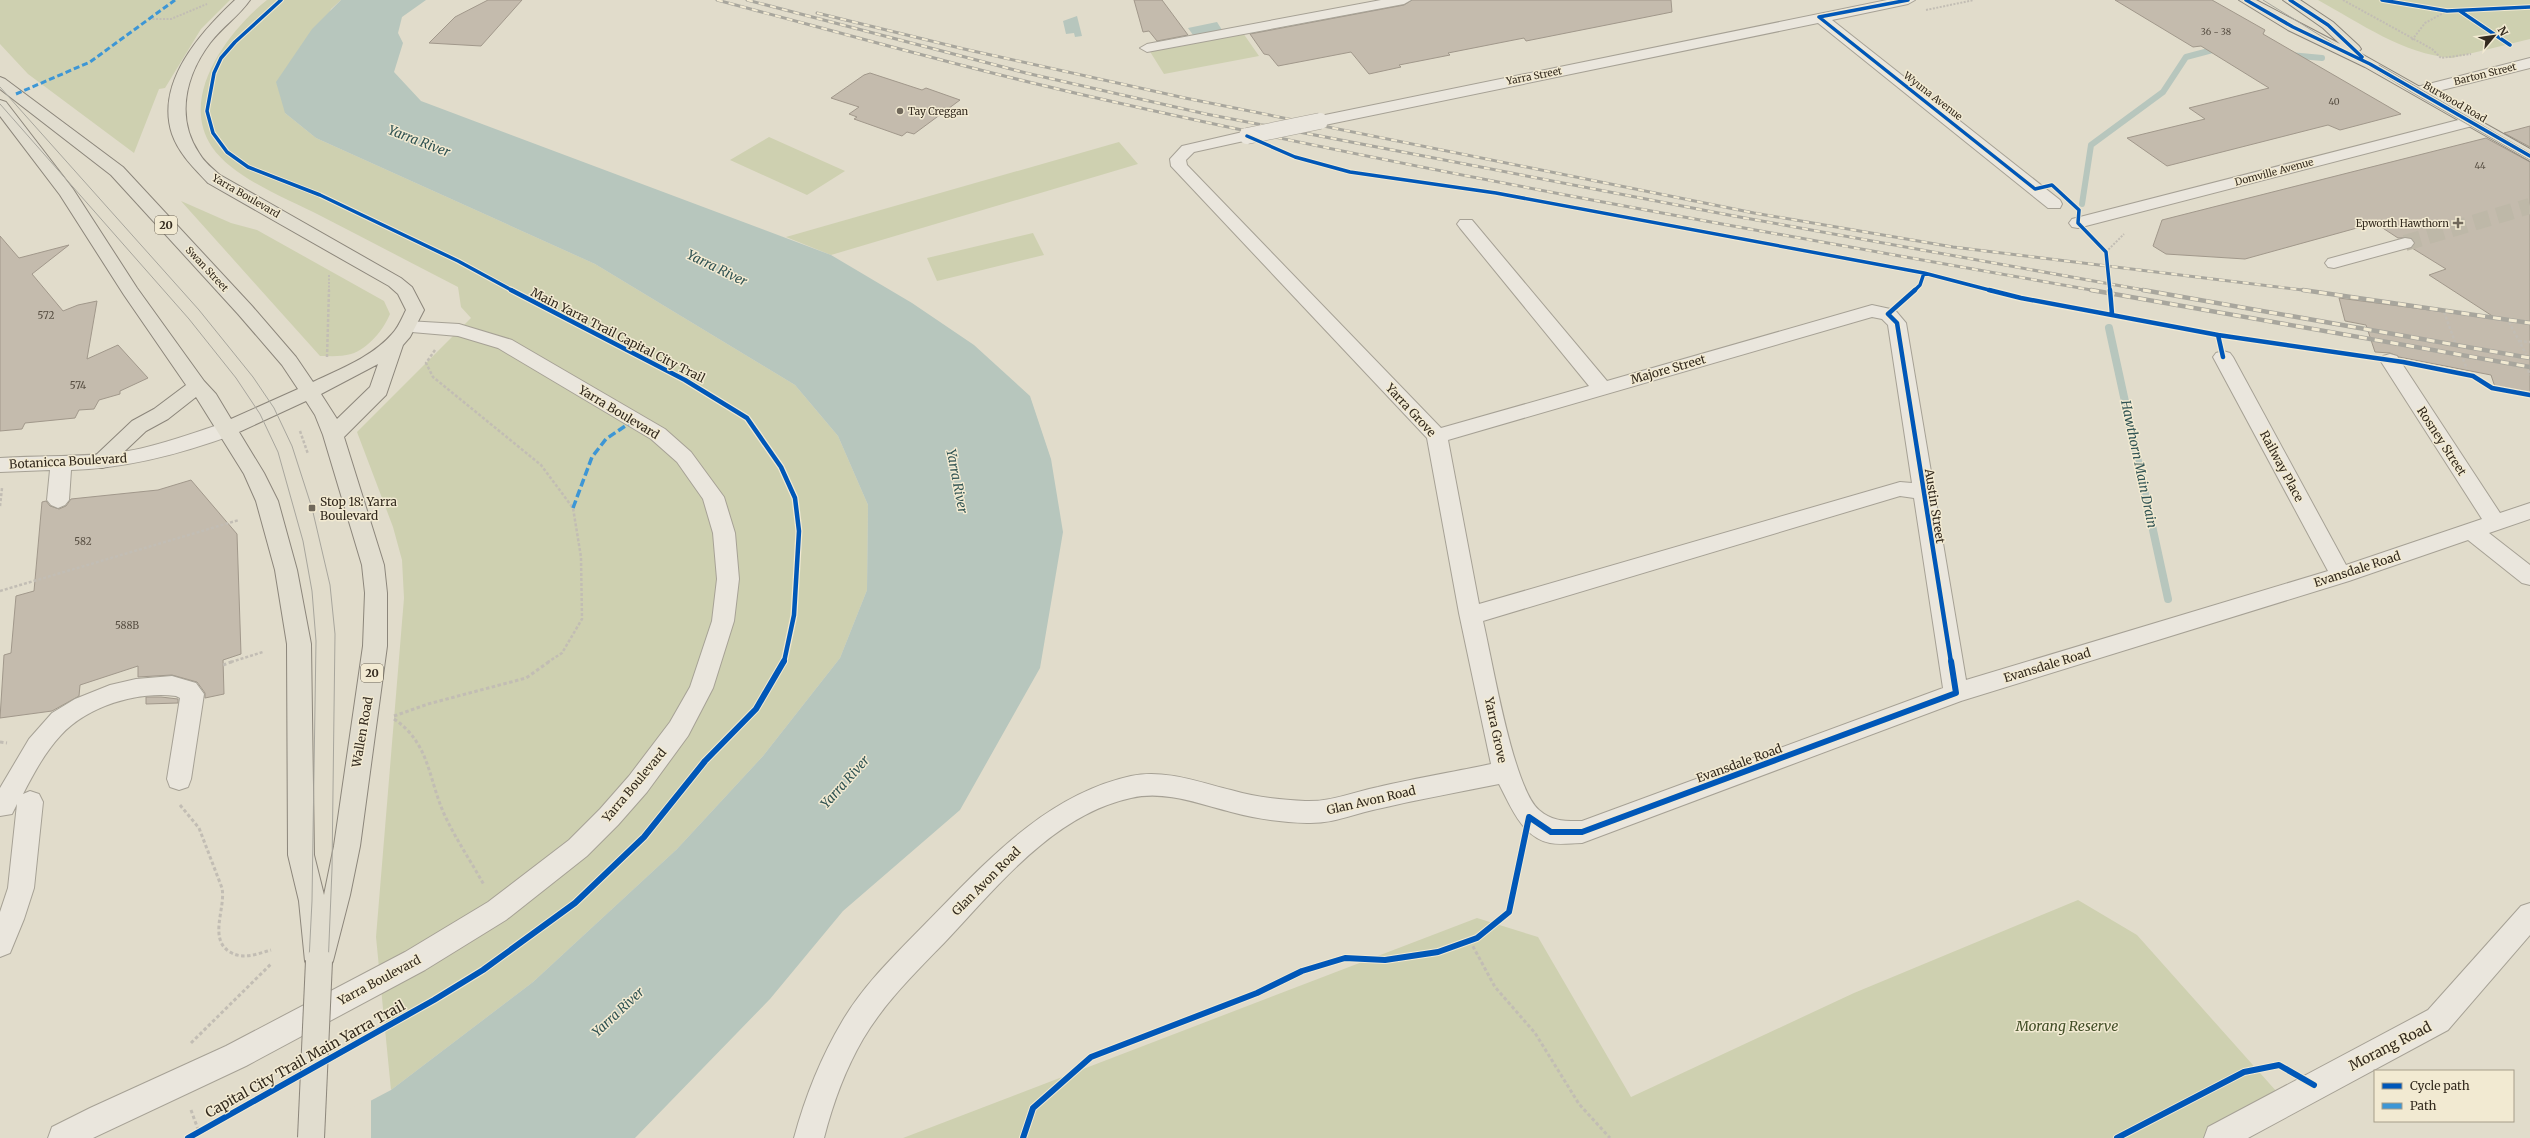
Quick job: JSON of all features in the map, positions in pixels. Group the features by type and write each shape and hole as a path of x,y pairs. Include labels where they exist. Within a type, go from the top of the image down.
{"main road":[{"name":"Yarra Boulevard","path":"228,429 360,367 394,344 407,327 415,310 406,291 369,267 214,179 200,168 181,139 177,121 177,103 192,59 206,37 243,0"},
{"name":"Burwood Road","path":"2246,0 2292,27 2370,64 2530,156"},
{"name":"Burwood Road","path":"2290,0 2328,25 2370,64"},
{"name":"Swan Street","path":"0,82 117,171 245,310 289,361 310,391"},
{"name":"20","path":"0,105 67,193 130,291 197,386 209,399 228,429"},
{"path":"333,435 379,390 394,344"},
{"path":"102,460 139,426 161,414 197,386"},
{"name":"Wallen Road","path":"310,391 325,414 333,435 373,565 376,593 375,646 358,755 347,846 337,895 319,961"},
{"name":"Wallen Road","path":"228,429 254,473 267,501 293,603 299,644 301,855 312,901 319,961 311,1138"}],"street":[{"path":"1147,48 1404,0"},
{"name":"Yarra Street","path":"1182,171 1178,166 1178,158 1188,149 1819,17 1908,0"},
{"name":"Wyuna Avenue","path":"1819,17 2054,204"},
{"name":"Barton Street","path":"2418,91 2530,63"},
{"name":"Domville Avenue","path":"2078,223 2470,122"},
{"name":"Yarra Grove","path":"1182,171 1436,436 1470,614 1505,772"},
{"path":"1466,224 1602,388"},
{"path":"2334,263 2405,243"},
{"name":"Majore Street","path":"1436,436 1872,311 1888,314 1897,323"},
{"name":"Austin Street","path":"1897,323 1922,491 1956,693"},
{"name":"Yarra Boulevard","path":"63,1138 100,1118 186,1080 415,961 497,910 572,852 609,817 638,784 679,729 701,688 723,621 728,579 725,540 713,497 684,457 658,434 505,344 473,333 407,327"},
{"name":"Railway Place","path":"2223,357 2341,575"},
{"name":"Rosney Street","path":"2390,360 2495,523"},
{"name":"Botanicca Boulevard","path":"0,465 102,460 142,456 181,447 228,429"},
{"path":"58,500 61,462"},
{"path":"1470,614 1484,612 1900,488 1922,491"},
{"name":"Evansdale Road","path":"1505,772 1529,817 1551,832 1582,832 1956,693 2341,575 2530,510"},
{"path":"2471,531 2530,577"},
{"path":"3,806 32,753 53,727 77,710 113,692 134,688 172,685 185,688 192,694 179,779"},
{"name":"Glan Avon Road","path":"809,1138 818,1103 838,1060 876,995 1005,859 1037,834 1101,796 1131,787 1159,783 1185,788 1246,805 1282,810 1327,812 1374,798 1505,772"},
{"path":"0,944 11,919 21,888 30,802"},
{"name":"Morang Road","path":"2219,1138 2314,1085 2438,1020 2530,915"}],"path":[{"path":"2343,0 2412,40 2432,49 2442,58 2471,54"},
{"path":"149,19 171,19 209,3"},
{"path":"2432,9 2453,11"},
{"path":"2412,40 2424,23 2447,11"},
{"path":"2078,223 2106,252 2107,260"},
{"path":"327,358 329,275"},
{"path":"2444,312 2455,342"},
{"path":"2509,322 2526,354"},
{"path":"448,330 426,363 428,369 434,377 541,465 573,508 581,557 582,619 562,653 526,678 428,704 390,717 407,726 420,744 446,817 497,910"},
{"path":"2519,340 2530,342"},
{"path":"2463,359 2466,372 2473,376"},
{"path":"2528,370 2530,375"},
{"path":"300,431 308,454"},
{"path":"0,506 2,487"},
{"path":"0,591 239,520"},
{"path":"223,665 263,652"},
{"path":"175,802 189,814 206,840 223,891 220,939 225,949 236,956 249,957 271,950"},
{"path":"1464,943 1478,938"},
{"path":"1470,941 1495,988 1535,1033 1579,1104 1610,1138"},
{"path":"186,1080 187,1047 271,964"}],"green space":[{"path":"0,0 230,0 201,29 165,88 159,89 134,153 28,74 0,44"},
{"path":"267,0 341,0 331,9 285,113 316,138 595,264 795,385 838,436 868,505 867,590 840,658 763,756 677,849 533,982 391,1090 376,937 404,598 402,560 393,527 357,432 471,318 461,307 458,287 262,187 233,168 221,158 212,147 203,128 201,107 204,87 212,66 223,47 237,29"},
{"path":"2318,0 2530,0 2530,39 2452,58 2434,55 2399,44 2382,36"},
{"path":"1243,33 1259,56 1164,74 1149,50"},
{"path":"769,137 845,171 807,195 730,160"},
{"path":"1119,142 1138,164 831,255 786,237"},
{"path":"181,201 231,223 257,230 384,301 390,314 384,326 375,338 363,348 351,354 343,356 320,356"},
{"path":"1033,233 1044,255 937,281 927,258"},
{"name":"Morang Reserve","path":"2078,900 2137,935 2285,1101 2219,1138 903,1138 1477,918 1538,937 1631,1097 1854,993"}],"water":[{"name":"Yarra River","path":"341,0 426,0 402,17 398,33 403,43 394,72 421,101 831,255 912,303 974,345 1030,396 1051,459 1063,532 1040,668 960,810 843,911 770,999 635,1138 300,1138 391,1090 533,982 677,849 763,756 840,658 867,590 868,505 838,436 795,385 595,264 316,138 285,113 276,82 312,29"},
{"path":"1077,16 1082,36 1075,37 1074,33 1066,34 1063,21"},
{"path":"1217,22 1222,30 1193,35 1188,28"}],"pier":[{"path":"371,1098 371,1138 298,1138 299,1136"}],"building":[{"path":"488,0 522,0 481,46 429,43 455,17"},
{"path":"1134,0 1162,0 1188,35 1157,41 1149,31 1143,32"},
{"path":"1412,0 1671,0 1672,12 1526,41 1524,38 1448,53 1450,55 1399,65 1401,67 1369,74 1351,52 1278,66 1269,55 1264,54 1250,34 1404,5"},
{"path":"2115,0 2212,0 2265,30 2263,34 2401,114 2340,130 2328,125 2167,166 2127,138 2205,119 2189,108 2269,88 2201,46 2193,47"},
{"name":"Tay Creggan","path":"870,73 922,90 926,88 960,100 914,134 907,132 902,136 854,119 857,117 849,114 859,107 831,98 864,75"},
{"path":"2530,126 2530,147 2504,133"},
{"path":"2486,138 2530,162 2530,393 2495,387 2491,375 2399,357 2390,353 2375,352 2366,325 2345,321 2339,298 2497,319 2429,275 2446,269 2412,248 2416,243 2412,238 2398,238 2375,223 2245,259 2166,254 2153,246 2162,220"},
{"path":"0,236 19,258 69,245 32,274 63,311 78,305 97,301 87,359 118,345 148,378 120,391 120,394 99,400 94,409 79,410 75,418 25,423 22,429 0,431"},
{"path":"191,480 237,534 241,654 223,660 224,694 205,698 205,693 197,682 172,675 138,677 138,666 80,685 79,696 52,711 0,718 4,655 11,653 16,596 34,591 42,502 46,501 50,506 59,509 66,506 71,499 158,490"},
{"path":"146,697 178,699 178,703 146,704"}],"waterway":[{"name":"Hawthorn Main Drain","path":"2082,204 2091,145 2163,92 2186,57 2220,48"},
{"name":"Hawthorn Main Drain","path":"2290,55 2322,58"},
{"name":"Hawthorn Main Drain","path":"2109,328 2168,599"}],"tunnel":[{"path":"2405,243 2530,206"}],"tram line":[{"path":"2263,0 2413,93 2530,160"},
{"path":"2379,65 2530,153"},
{"path":"0,87 199,310 253,377 274,408 292,446 312,508 330,585 335,634 332,869 321,1138"},
{"path":"0,104 189,319 236,378 260,414 278,452 303,541 312,591 316,641 312,901 300,1138"}],"railway":[{"path":"717,0 1005,76 1225,126 1598,201 2097,291"},
{"path":"747,0 1026,73 1206,114 1734,216 2149,291"},
{"path":"817,13 964,49 1185,98 1754,213 1953,247 2304,290"},
{"path":"2091,290 2530,367"},
{"path":"2143,290 2530,358"},
{"path":"2304,290 2311,291"},
{"path":"2304,290 2530,323"}],"marked path":[{"path":"16,94 90,62 175,0"},
{"path":"573,508 592,457 606,439 634,420"}],"cycle path":[{"name":"Main Yarra Trail Capital City Trail","path":"188,1138 434,1000 483,970 575,903 644,837 705,761 756,709 783,665 794,615 799,531 795,498 781,467 747,418 685,380 600,335 554,313 458,261 320,195 248,167 227,152 213,133 207,111 214,73 221,58 235,42 281,0"},
{"path":"1819,17 1908,0"},
{"path":"2246,0 2293,27 2370,64 2530,156"},
{"path":"2290,0 2328,25 2362,57"},
{"path":"2382,0 2447,11 2530,7"},
{"path":"2460,11 2510,45"},
{"path":"1819,17 2035,189 2052,185 2079,210 2078,223 2106,252 2112,314"},
{"path":"1247,136 1302,160 1350,172 1496,193 1924,273 2021,298 2218,335 2223,357"},
{"path":"1023,1138 1033,1108 1091,1057 1257,993 1302,971 1345,958 1385,960 1438,952 1477,938 1509,912 1529,817 1551,832 1582,832 1956,693 1897,323 1888,314 1920,285 1924,273"},
{"path":"2218,335 2403,362 2473,376 2492,388 2530,395"},
{"path":"2117,1138 2244,1072 2279,1065 2314,1085"}],"place":[{"name":"Tay Creggan","path":"900,111"},
{"name":"Epworth Hawthorn","path":"2458,223"},
{"name":"Stop 18: Yarra Boulevard","path":"312,508"}]}
